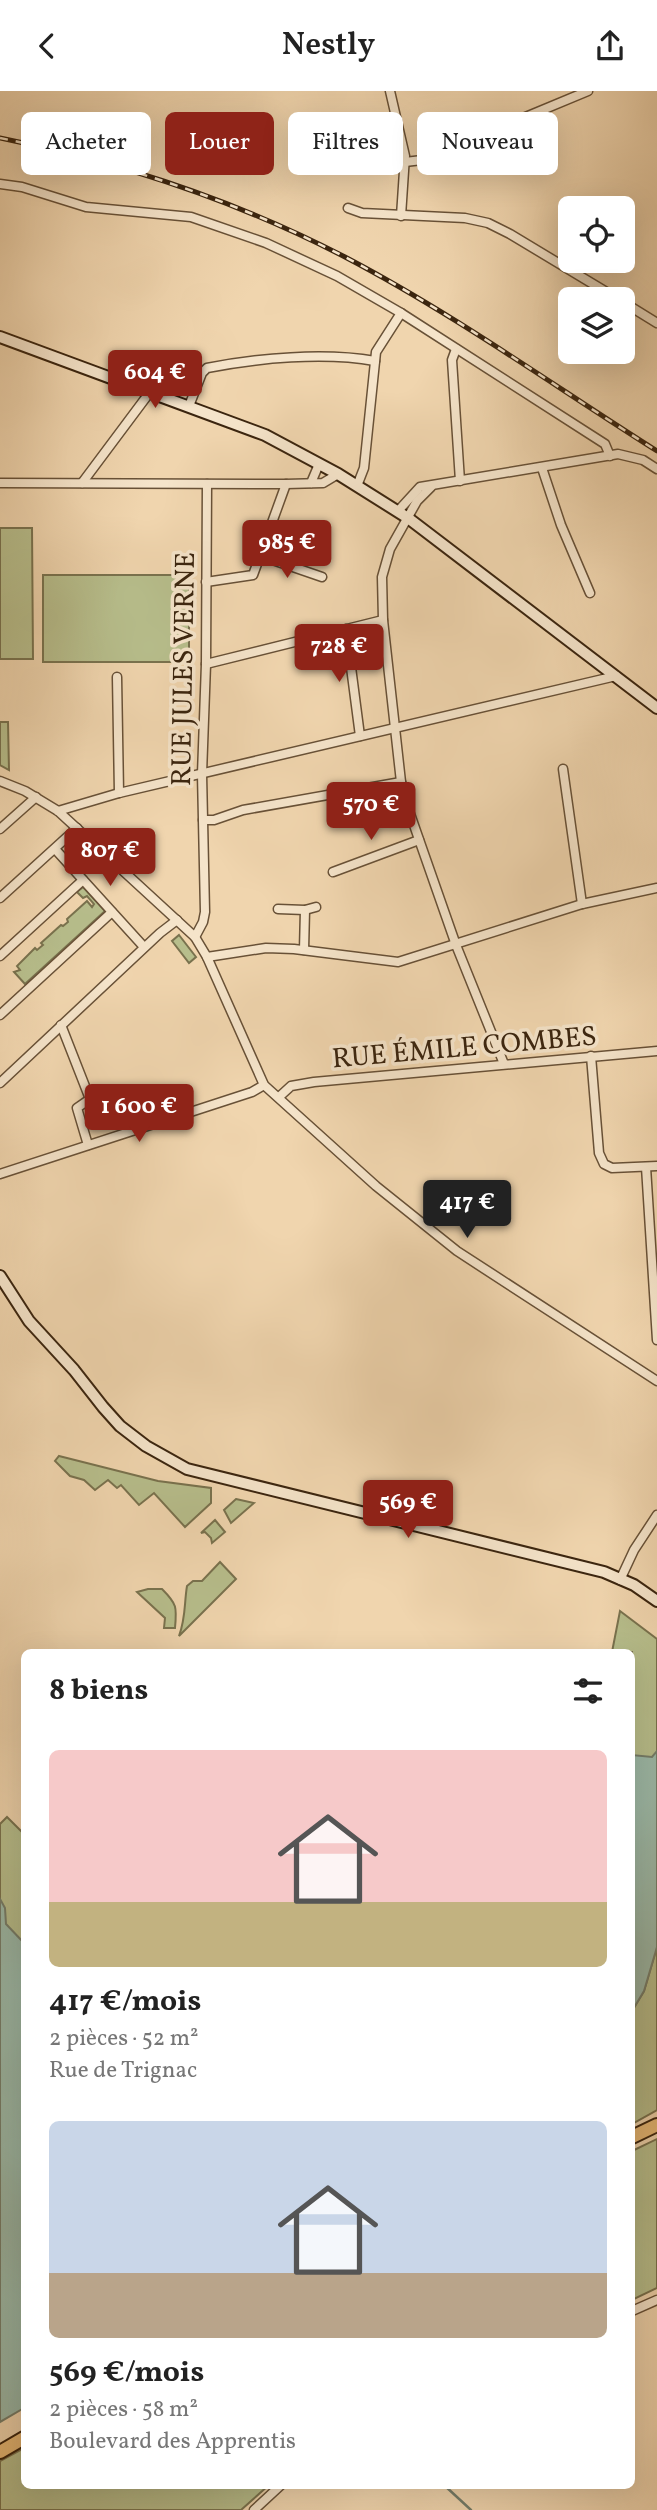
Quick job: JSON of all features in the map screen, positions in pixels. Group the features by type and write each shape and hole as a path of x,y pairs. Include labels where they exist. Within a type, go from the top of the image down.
{"main road":[{"path":"0,337 265,435 338,474 408,518 654,702"},
{"path":"0,1276 29,1321 112,1417 146,1446 187,1469 597,1570 634,1585 657,1601"},
{"path":"635,2136 657,2125"},
{"path":"0,2452 21,2440"}],"street":[{"path":"390,91 405,162 401,216"},
{"path":"405,162 422,160 588,91"},
{"path":"0,184 22,187 86,207 191,217 277,248 337,276 401,313 605,444 610,456"},
{"path":"348,208 362,213 465,218 488,223 598,287"},
{"path":"635,309 657,323"},
{"path":"357,486 364,468 375,361 380,342 401,313"},
{"path":"456,349 452,360 460,481"},
{"path":"189,407 202,373 207,368 279,359 333,358 375,361"},
{"path":"82,483 150,392"},
{"path":"398,511 420,487 618,454 633,457 657,469"},
{"path":"311,483 319,464"},
{"path":"542,468 561,525 590,593"},
{"path":"0,483 286,484 323,483 338,474"},
{"name":"RUE JULES VERNE","path":"195,937 205,912 202,774 206,664 207,484"},
{"path":"206,582 253,575 286,484"},
{"path":"431,487 417,501 390,548 382,577 383,620 401,782 456,945 504,1064"},
{"path":"261,556 322,577"},
{"path":"206,664 383,620"},
{"path":"346,629 360,736"},
{"path":"58,811 118,793 616,676"},
{"path":"117,677 118,793"},
{"path":"563,769 582,904"},
{"path":"0,781 36,797 58,811 195,937 207,957 264,1085 376,1187 457,1251 657,1381"},
{"path":"204,820 214,820 243,810 401,782"},
{"path":"0,829 36,797"},
{"path":"0,898 78,828"},
{"path":"332,872 419,840"},
{"path":"55,849 144,947"},
{"path":"0,956 83,880"},
{"path":"207,957 265,948 398,962 582,904 657,888"},
{"path":"278,909 305,910 316,907"},
{"path":"304,950 305,910"},
{"path":"0,1015 112,912"},
{"path":"0,1083 144,947 177,920"},
{"path":"61,1025 90,1100 77,1108 88,1145"},
{"name":"RUE ÉMILE COMBES","path":"279,1097 297,1085 657,1051"},
{"path":"591,1056 600,1153 604,1164 612,1168 657,1167"},
{"path":"0,1174 252,1092 264,1085"},
{"path":"646,1167 654,1238 657,1340"},
{"path":"620,1580 634,1550 657,1517"},
{"path":"635,2310 657,2299"},
{"path":"254,2510 277,2489"}],"green space":[{"path":"0,528 32,528 33,659 0,659"},
{"path":"43,575 189,575 189,662 43,662"},
{"path":"0,722 8,722 9,770 0,765"},
{"path":"83,887 105,911 25,984 14,972 20,970 17,966 35,948 37,950 43,945 41,943 61,925 68,922 67,919 87,901 92,907 94,904 87,896 83,898 77,892"},
{"path":"179,935 196,957 189,963 172,941"},
{"path":"59,1456 158,1481 211,1488 211,1503 185,1527 154,1493 139,1505 121,1485 117,1488 108,1480 95,1490 84,1480 70,1476 55,1461"},
{"path":"236,1499 254,1503 231,1523 224,1510"},
{"path":"215,1520 225,1532 212,1543 205,1532 201,1533"},
{"path":"220,1562 236,1579 179,1636 187,1586 193,1581 202,1581"},
{"path":"162,1589 171,1598 176,1610 175,1628 164,1628 165,1618 137,1592"},
{"path":"620,1611 657,1639 657,1825 635,1862 635,1649 613,1649"},
{"path":"7,1817 21,1831 21,2351 0,2362 0,1824"},
{"path":"657,1947 657,2110 635,2122 635,2006 644,1991"},
{"path":"657,2139 657,2288 635,2299 635,2150"},
{"path":"21,2450 21,2489 265,2489 241,2510 0,2510 0,2461"}],"shaded area":[{"path":"657,1751 657,1947 644,1991 635,2006 635,1755 652,1757"},
{"path":"0,1899 5,1908 6,1924 21,1940 21,2410 0,2422"}],"waterway":[{"path":"448,2489 471,2510"}],"railway":[{"path":"0,138 89,159 177,185 304,237 425,302 657,451"}]}
